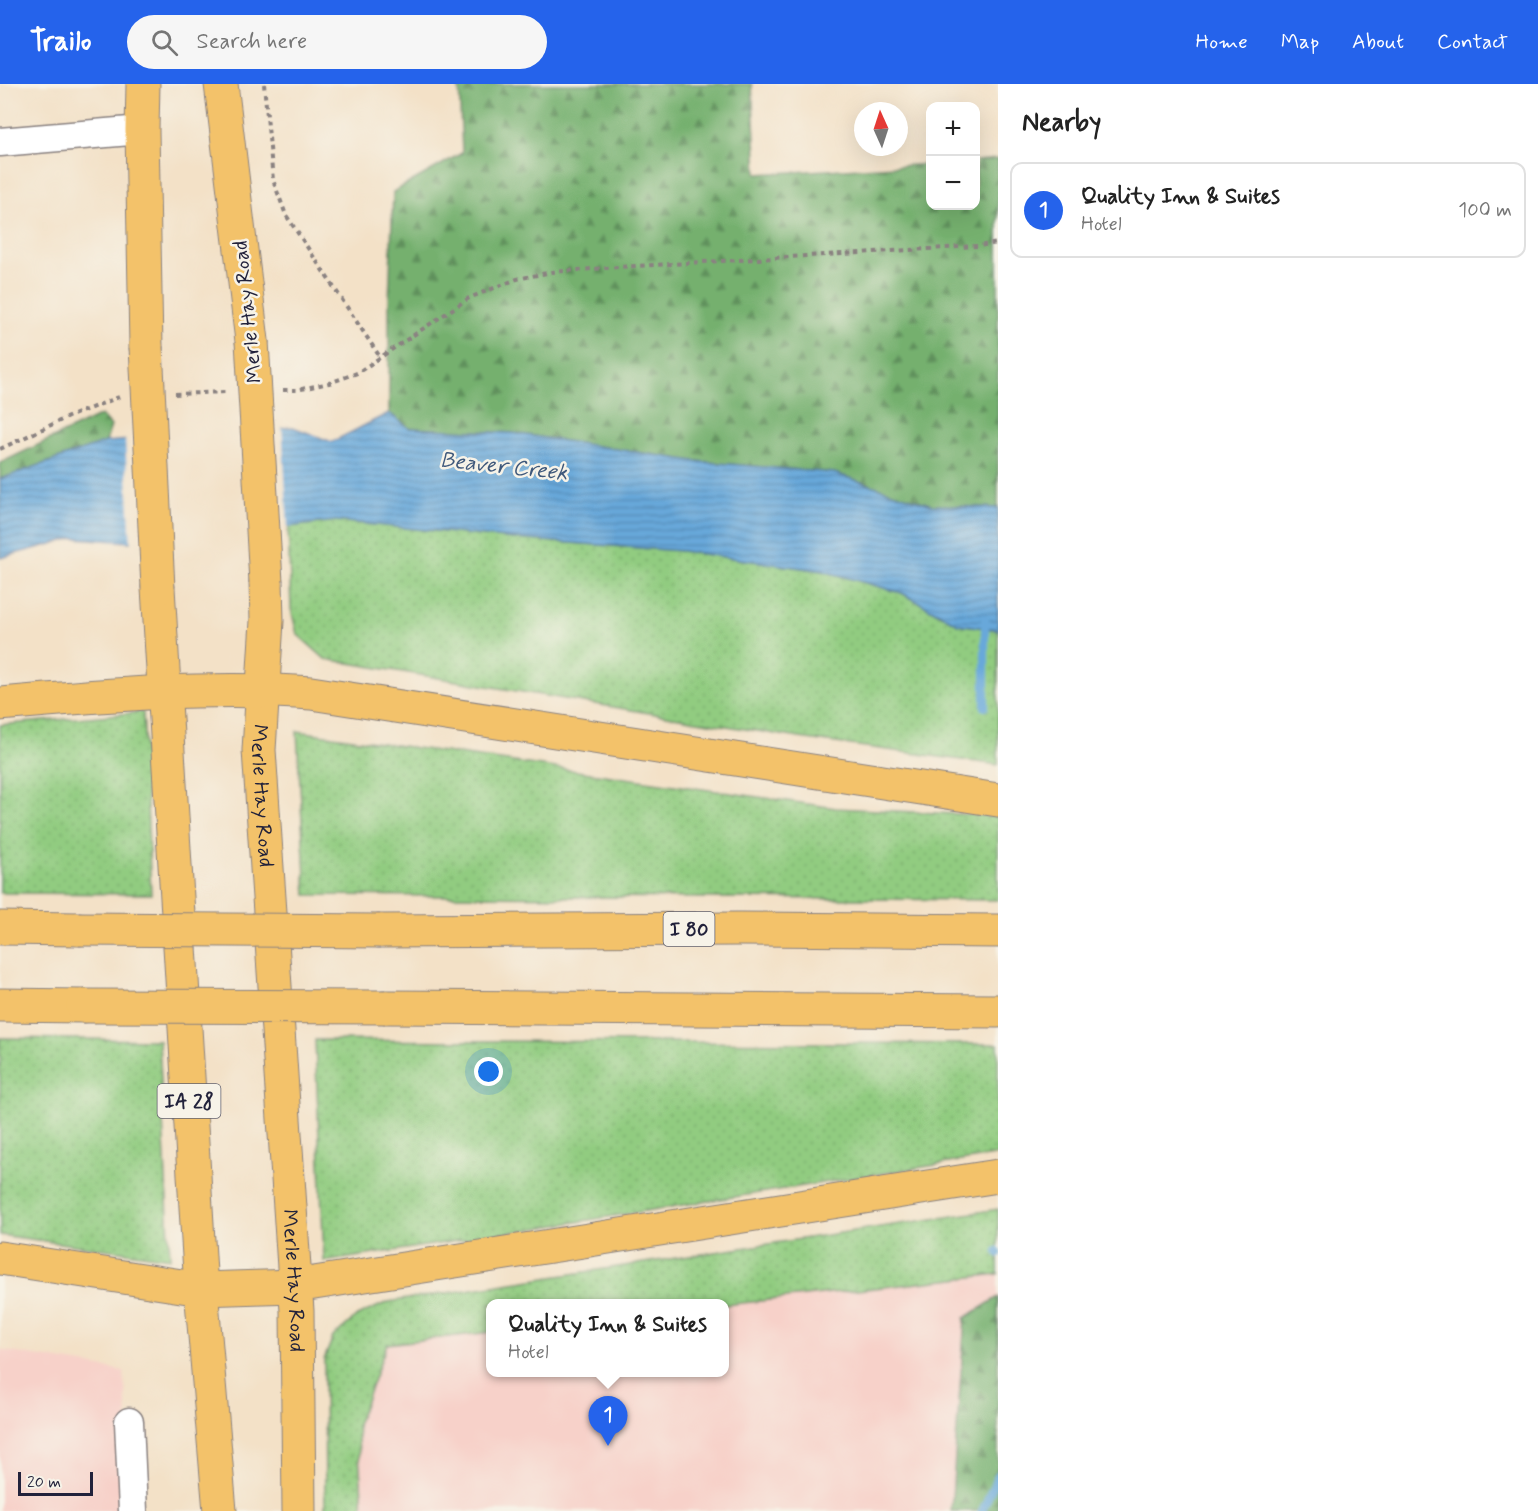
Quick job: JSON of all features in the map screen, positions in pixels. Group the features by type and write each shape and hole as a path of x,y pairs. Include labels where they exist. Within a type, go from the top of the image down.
{"main road":[{"path":"143,84 146,346 164,692"},
{"name":"Merle Hay Road","path":"221,84 252,340 266,582 267,621 259,750 297,1311 299,1511"},
{"path":"0,704 164,692 263,690 311,693 998,800"},
{"name":"IA 28","path":"164,692 201,1289 220,1511"},
{"name":"I 80","path":"0,928 380,931 740,929 998,932"},
{"path":"0,1005 998,1011"},
{"path":"0,1258 201,1289 295,1286 998,1176"}],"street":[{"path":"0,142 142,130"},
{"path":"129,1422 133,1511"}],"path":[{"path":"264,84 273,180 286,216 380,357"},
{"path":"273,391 297,390 348,377 469,298 517,279 552,272 966,247 998,243"},
{"path":"167,395 238,392"},
{"path":"0,448 119,397"}],"shaded area":[{"path":"998,1274 998,1382 948,1511 363,1511 357,1425 386,1344 486,1333 486,1377 729,1377 729,1305"},
{"path":"0,1350 124,1371 133,1511 0,1511"}],"green space":[{"path":"459,84 752,84 757,174 926,164 926,210 980,210 980,161 998,159 998,508 932,505 834,473 694,461 513,433 409,428 389,413 389,302 393,192 462,153"},
{"path":"101,415 111,426 106,442 0,479 0,463"},
{"path":"336,521 515,539 682,551 823,571 902,593 958,624 998,630 998,765 799,738 325,659 297,634 291,609 288,527"},
{"path":"143,712 151,894 0,893 0,725"},
{"path":"297,731 836,808 998,817 998,900 306,895"},
{"path":"0,1038 159,1040 170,1258 0,1235"},
{"path":"315,1040 998,1044 998,1155 324,1262"},
{"path":"998,1209 998,1274 729,1305 729,1299 486,1299 486,1333 387,1344 357,1425 363,1511 325,1511 324,1360 333,1337 357,1316 388,1302"},
{"path":"998,1297 998,1511 951,1511 965,1318"}],"water":[{"name":"Beaver Creek","path":"389,413 409,428 513,433 694,461 834,473 932,505 998,508 998,630 958,624 902,593 823,571 682,551 515,539 336,521 131,542 74,538 0,558 0,479 106,442 293,427 332,442"}],"pier":[{"path":"282,425 288,530 131,545 125,438"}],"waterway":[{"path":"985,619 985,707"},
{"path":"982,1511 998,1475"}],"place":[{"name":"Quality Inn & Suites","path":"608,1446"}]}
